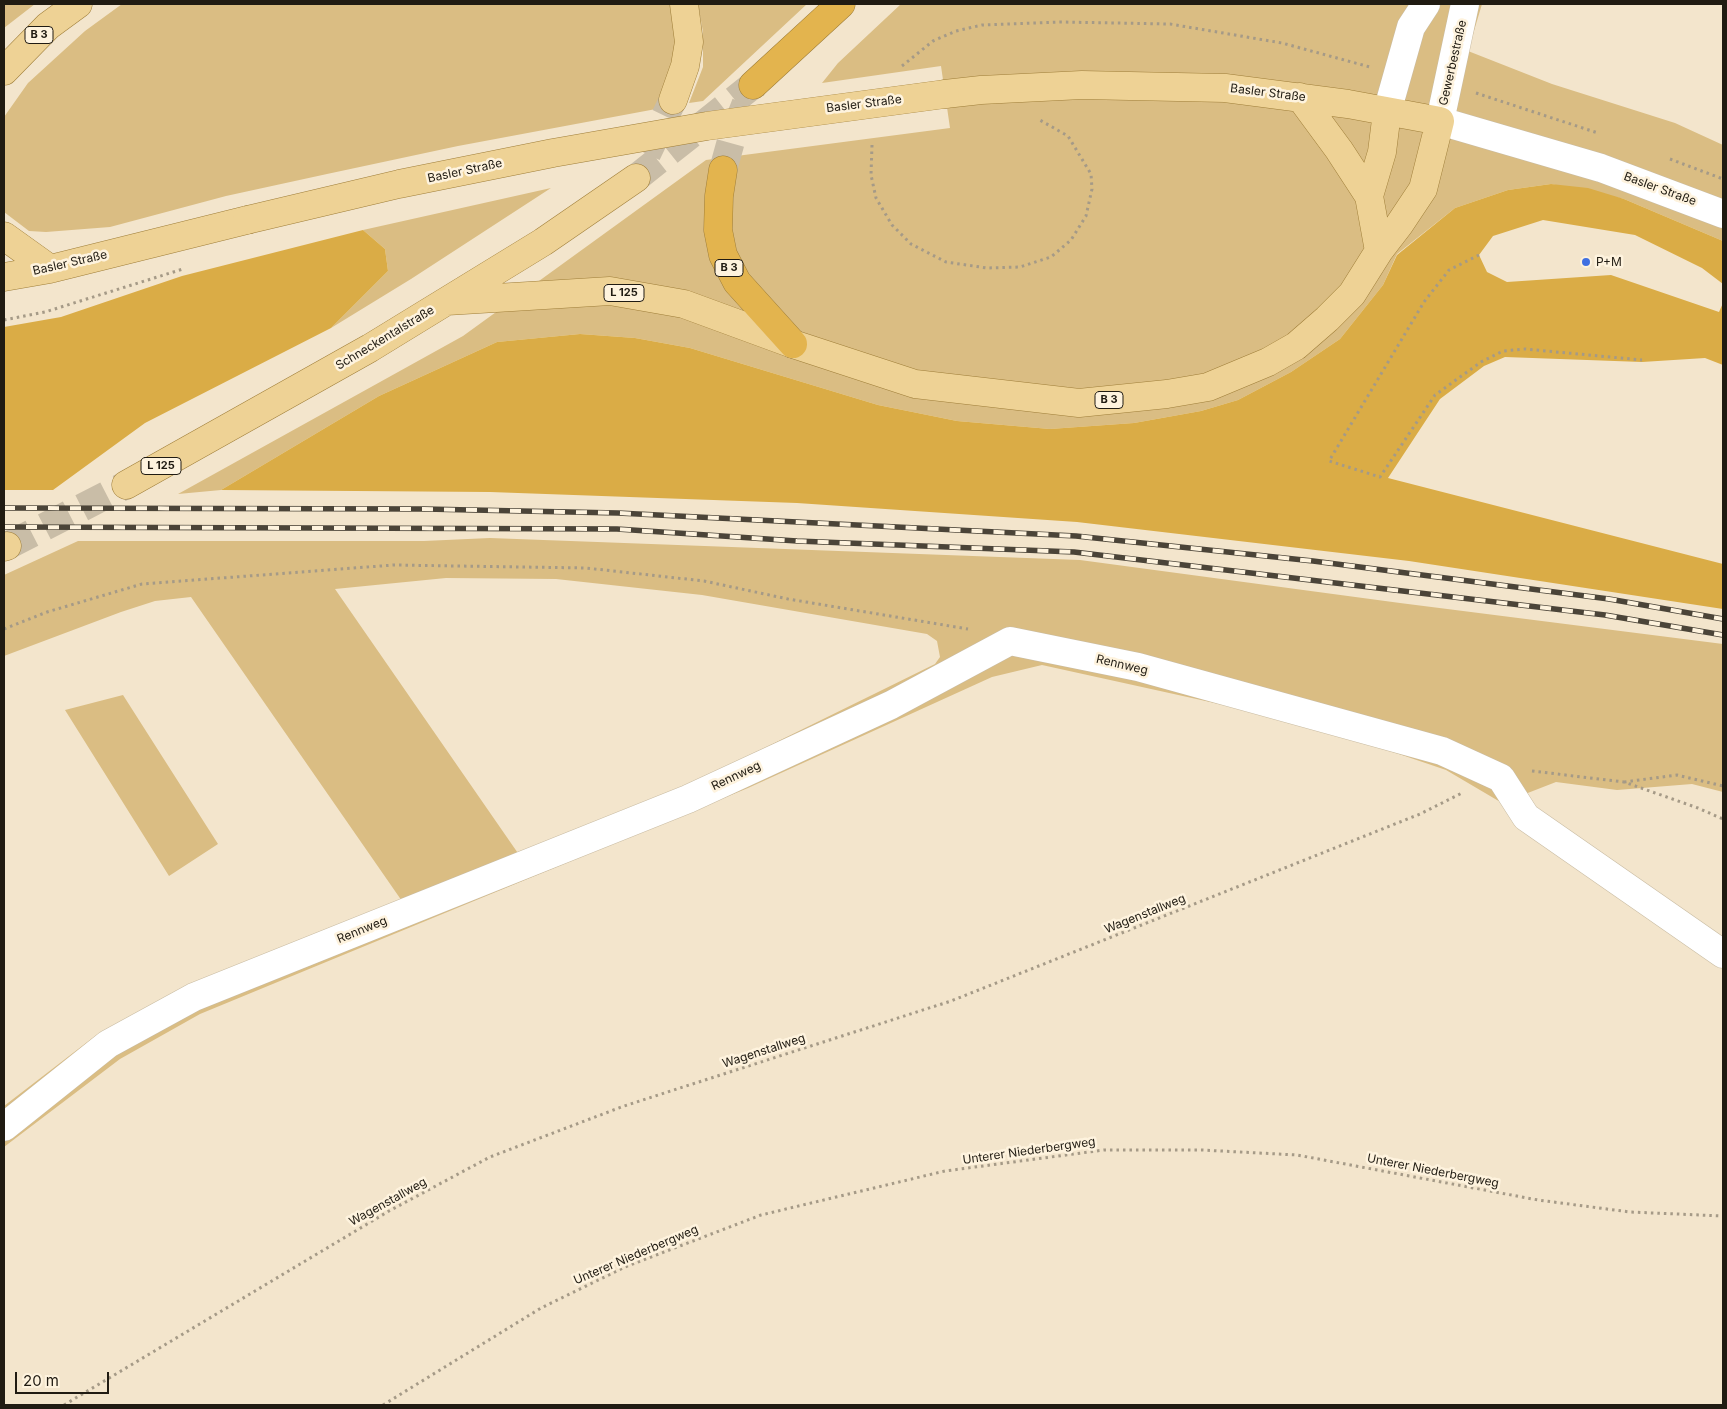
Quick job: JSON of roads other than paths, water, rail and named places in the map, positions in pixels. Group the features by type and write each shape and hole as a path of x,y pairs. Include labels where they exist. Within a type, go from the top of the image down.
{"highway":[{"path":"753,85 841,4"},
{"name":"B 3","path":"723,170 718,196 718,230 723,256 736,282 793,344"}],"main road":[{"name":"B 3","path":"4,71 48,26 78,4"},
{"path":"673,100 685,66 689,42 684,4"},
{"name":"Basler Straße","path":"4,277 50,268 399,184 553,153 727,123 980,90 1082,85 1225,88 1300,97 1440,121"},
{"path":"1300,97 1339,150 1369,196 1379,251"},
{"path":"1369,196 1382,152 1387,112"},
{"path":"1379,251 1400,225 1423,189 1440,121"},
{"name":"Schneckentalstraße","path":"126,485 370,348 543,242 636,178"},
{"path":"4,236 50,268"},
{"name":"B 3","path":"793,344 915,384 989,394 1079,403 1167,394 1208,387 1242,375 1296,346 1352,294 1379,251"},
{"name":"L 125","path":"447,301 610,291 684,304 793,344"}],"street":[{"path":"1387,112 1412,27 1426,4"},
{"name":"Gewerbestraße","path":"1440,121 1446,84 1465,4"},
{"name":"Basler Straße","path":"1440,121 1601,168 1723,214"},
{"name":"Rennweg","path":"4,1127 108,1044 194,997 688,799 891,705 1010,641 1138,668 1442,751 1502,778 1526,817 1723,954"}],"tunnel":[{"path":"636,178 753,85"},
{"path":"723,170 731,141 753,85"},
{"path":"647,154 673,100"},
{"path":"7,546 126,485"}],"railway":[{"path":"4,508 424,509 618,513 1076,536 1313,561 1609,599 1723,619"},
{"path":"4,527 617,529 797,541 1074,552 1605,615 1723,635"}],"place":[{"name":"P+M","path":"1586,262"}]}
